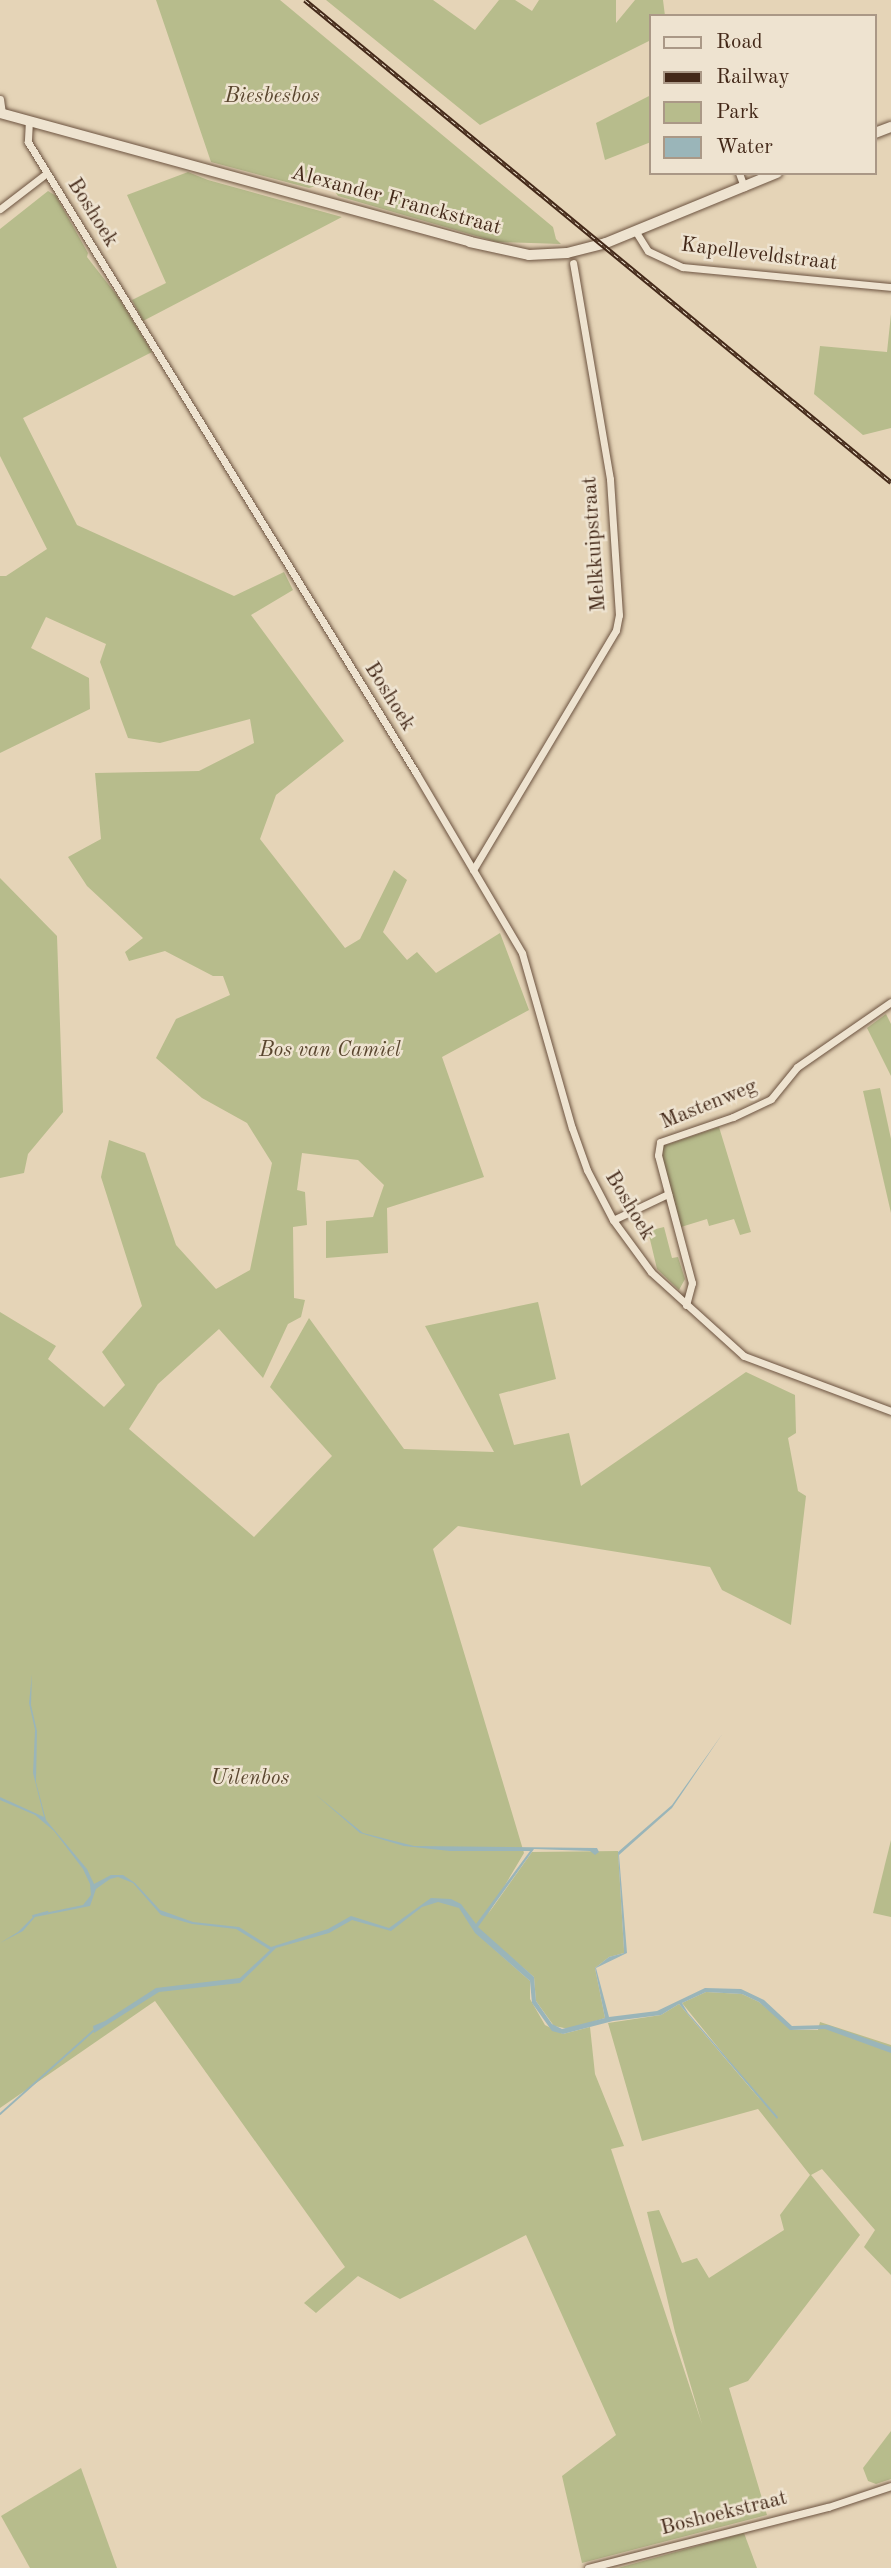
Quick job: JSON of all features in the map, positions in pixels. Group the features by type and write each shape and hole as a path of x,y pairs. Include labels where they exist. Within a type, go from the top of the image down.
{"street":[{"path":"0,99 1,113"},
{"name":"Alexander Franckstraat","path":"1,113 512,252 567,253 636,232 772,175"},
{"name":"Boshoek","path":"29,120 26,138 522,953 572,1128 587,1170 613,1220 651,1272 744,1356 891,1411"},
{"path":"0,209 47,173"},
{"path":"740,175 744,187"},
{"name":"Kapelleveldstraat","path":"636,232 648,251 683,267 891,287"},
{"name":"Melkkuipstraat","path":"473,870 616,630 619,615 610,479 573,263"},
{"name":"Mastenweg","path":"668,1195 658,1155 660,1142 733,1117 771,1099 797,1067 891,1002"},
{"path":"613,1220 668,1195"},
{"name":"Boshoek","path":"668,1195 692,1283 686,1305"},
{"name":"Boshoekstraat","path":"587,2568 891,2486"}],"green space":[{"name":"Biesbesbos","path":"156,0 280,0 553,227 556,239 561,244 497,242 338,196 329,182 309,188 211,162"},
{"path":"326,0 433,0 475,30 499,0 515,0 532,11 539,0 616,0 616,23 635,0 663,0 665,14 650,14 650,40 480,125"},
{"path":"650,96 650,142 605,160 596,123"},
{"path":"188,172 342,217 143,321 132,300 166,283 127,195"},
{"path":"48,191 56,196 88,253 87,257 119,298 152,352 23,418 77,525 234,596 284,572 293,590 251,615 344,741 276,795 260,839 345,948 360,939 394,870 407,880 383,932 407,960 417,952 436,973 500,933 529,1010 442,1057 484,1177 387,1208 388,1253 326,1258 326,1221 373,1217 384,1185 358,1160 302,1153 297,1190 305,1192 307,1225 293,1227 294,1298 305,1300 301,1317 288,1324 263,1378 219,1329 158,1384 129,1429 254,1537 332,1456 270,1387 309,1318 404,1449 494,1452 425,1326 538,1302 556,1379 499,1394 514,1445 569,1433 581,1486 746,1372 795,1395 796,1433 788,1438 798,1491 806,1496 791,1625 722,1590 710,1567 458,1526 433,1549 524,1853 488,1914 532,1852 618,1851 624,1953 609,1957 595,1968 605,2018 569,2029 554,2026 536,2001 534,1977 479,1930 476,1933 530,1981 530,1999 545,2025 563,2034 590,2027 595,2074 624,2146 611,2149 702,2424 675,2332 647,2212 659,2210 682,2263 697,2258 709,2278 784,2230 780,2215 810,2175 758,2109 642,2141 608,2023 661,2015 679,2004 763,2103 682,2003 706,1992 742,1994 759,2002 793,2030 818,2030 820,2022 891,2045 891,2275 864,2247 875,2230 822,2169 811,2175 860,2235 748,2381 729,2388 767,2515 582,2563 562,2476 616,2435 526,2235 400,2299 358,2276 316,2313 304,2303 345,2267 155,2001 0,2108 0,1312 56,1346 48,1359 104,1407 125,1385 102,1352 142,1306 101,1177 109,1140 145,1153 176,1245 216,1289 250,1270 272,1163 247,1123 202,1098 156,1058 176,1019 230,995 223,976 213,976 165,951 129,961 125,952 143,938 87,886 68,857 101,839 95,773 199,771 254,743 250,719 160,743 128,738 100,662 106,644 46,617 31,648 89,678 90,709 0,753 0,576 6,576 47,549 0,456 0,229"},
{"path":"891,314 891,428 863,435 814,394 820,346 887,352"},
{"path":"0,878 57,936 63,1112 28,1154 24,1173 0,1178"},
{"path":"886,1014 891,1024 891,1076 867,1028"},
{"path":"880,1088 891,1139 891,1213 863,1091"},
{"path":"719,1127 751,1232 740,1235 734,1219 709,1226 707,1219 681,1227 663,1160 663,1146"},
{"path":"664,1227 672,1258 678,1257 685,1279 679,1290 657,1269 648,1231"},
{"path":"891,1840 891,1917 873,1913"},
{"path":"891,2431 891,2479 876,2484 868,2481 863,2468"},
{"path":"81,2468 117,2568 30,2568 1,2516"},
{"path":"744,2533 757,2568 618,2568"}],"water":[{"path":"32,1674 31,1705 37,1731 36,1782 46,1820 87,1869 94,1884 111,1875 123,1875 135,1883 160,1910 193,1922 239,1927 271,1947 328,1929 351,1916 389,1928 431,1898 451,1899 461,1904 476,1924 530,1851 450,1851 404,1846 360,1833 315,1794 363,1833 414,1846 597,1848 599,1852 595,1855 590,1851 534,1849 478,1927 534,1977 536,2001 552,2024 562,2029 605,2018 595,1968 609,1957 624,1953 618,1852 672,1805 723,1733 672,1808 619,1855 627,1953 596,1968 609,2017 657,2011 705,1988 741,1989 764,2000 792,2026 828,2025 891,2047 891,2053 825,2029 790,2030 759,2002 742,1994 706,1992 682,2003 777,2119 679,2004 661,2015 613,2021 563,2034 552,2031 532,2003 530,1981 475,1933 459,1908 438,1902 422,1907 391,1931 352,1920 329,1933 276,1948 240,1983 159,1992 94,2033 93,2026 156,1988 240,1978 270,1950 236,1929 192,1924 161,1915 133,1883 118,1877 96,1889 90,1906 35,1917 23,1931 0,1943 18,1932 35,1915 83,1905 91,1895 90,1884 83,1869 54,1831 35,1815 0,1800 0,1797 44,1817 33,1773 35,1730 29,1703"}],"waterway":[{"path":"33,1916 47,1912"},
{"path":"0,2114 93,2031"}],"railway":[{"path":"305,0 891,482"}],"park label":[{"name":"Bos van Camiel","path":"330,1051"},
{"name":"Uilenbos","path":"250,1779"}]}
